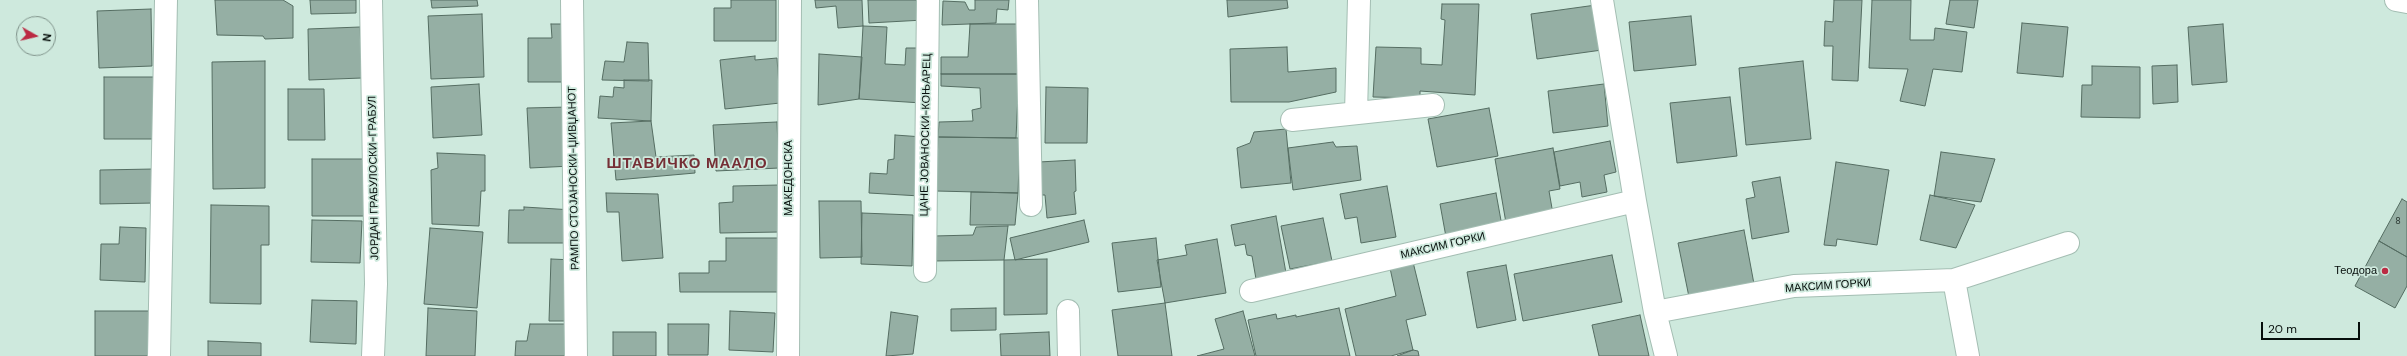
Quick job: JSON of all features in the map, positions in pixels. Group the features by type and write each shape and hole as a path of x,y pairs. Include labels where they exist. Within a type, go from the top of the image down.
{"street":[{"path":"159,356 166,0"},
{"name":"ЈОРДАН ГРАБУЛОСКИ-ГРАБУЛ","path":"371,0 376,284 372,356"},
{"name":"РАМПО СТОЈАНОСКИ-ЏИВЏАНОТ","path":"572,0 576,356"},
{"name":"МАКЕДОНСКА","path":"788,356 790,0"},
{"name":"ЦАНЕ ЈОВАНОСКИ-КОЊАРЕЦ","path":"925,271 928,0"},
{"path":"1027,0 1031,205"},
{"path":"1356,113 1359,0"},
{"path":"1602,0 1635,201 1655,312 1666,356"},
{"path":"2396,0 2407,2"},
{"path":"1292,120 1433,105"},
{"name":"МАКСИМ ГОРКИ","path":"1251,291 1635,201"},
{"name":"МАКСИМ ГОРКИ","path":"1655,312 1794,286 1954,280 2068,243"},
{"path":"1954,280 1968,356"},
{"path":"1068,311 1069,356"}],"building":[{"path":"215,0 283,0 293,6 293,38 265,39 263,36 217,35"},
{"path":"310,0 356,0 356,13 311,14"},
{"path":"431,0 477,0 478,6 432,8"},
{"path":"731,0 776,0 776,41 714,41 714,8 731,8"},
{"path":"815,0 862,0 863,26 838,28 836,6 816,8"},
{"path":"868,0 923,0 924,20 869,23"},
{"path":"975,0 1009,0 1008,10 997,9 996,23 942,25 943,1 965,2 969,10 975,10"},
{"path":"1227,0 1287,0 1288,8 1228,17"},
{"path":"1834,0 1862,0 1858,81 1832,80 1833,46 1824,46 1825,21 1833,22"},
{"path":"1872,0 1911,0 1910,40 1934,40 1935,28 1967,32 1962,72 1933,69 1925,106 1900,101 1908,69 1869,68"},
{"path":"1950,0 1978,0 1974,28 1946,24"},
{"path":"1442,4 1479,4 1475,95 1420,91 1420,98 1373,97 1376,47 1421,48 1421,64 1442,65 1445,20 1441,19"},
{"path":"1596,5 1602,50 1537,59 1531,14"},
{"path":"151,9 152,66 99,68 97,11"},
{"path":"482,14 484,77 431,79 428,16"},
{"path":"1691,16 1696,65 1634,71 1629,22"},
{"path":"2022,23 2068,27 2063,77 2017,73"},
{"path":"551,24 571,24 572,82 528,82 528,38 552,38"},
{"path":"970,24 1020,24 1019,74 941,74 941,57 968,57"},
{"path":"2223,24 2227,82 2192,85 2188,27"},
{"path":"863,26 887,27 885,64 905,65 906,48 925,48 922,103 859,99"},
{"path":"360,27 362,78 309,80 308,29"},
{"path":"627,42 648,43 649,81 602,80 605,61 624,62"},
{"path":"1287,47 1288,72 1336,68 1336,92 1289,102 1231,102 1230,49"},
{"path":"819,54 862,57 859,99 818,105"},
{"path":"755,56 755,60 777,58 780,103 725,109 720,60"},
{"path":"265,61 265,188 213,189 212,62"},
{"path":"1803,61 1811,139 1746,145 1739,68"},
{"path":"2177,65 2178,102 2153,104 2152,66"},
{"path":"2092,66 2140,67 2140,118 2081,117 2082,85 2092,85"},
{"path":"941,74 1019,74 1016,138 938,137 939,122 973,121 972,110 981,108 980,88 941,86"},
{"path":"104,77 155,77 155,139 104,139"},
{"path":"624,80 652,80 651,121 598,118 600,96 613,97 614,87 624,88"},
{"path":"479,84 482,135 433,138 431,87"},
{"path":"1604,84 1608,126 1553,133 1548,91"},
{"path":"1046,87 1088,88 1087,143 1045,143"},
{"path":"288,89 324,89 325,140 288,140"},
{"path":"1730,97 1737,156 1677,163 1670,103"},
{"path":"569,107 572,166 530,168 527,108"},
{"path":"1489,108 1498,156 1437,167 1428,119"},
{"path":"651,121 656,157 694,155 695,173 616,180 611,123"},
{"path":"777,122 779,168 716,171 713,125"},
{"path":"1286,129 1291,183 1241,188 1237,148 1250,143 1254,132"},
{"path":"895,135 923,137 920,196 869,193 870,173 887,174 888,160 894,159"},
{"path":"938,137 1020,138 1018,193 936,191"},
{"path":"1610,141 1616,172 1604,175 1607,192 1582,197 1580,182 1560,186 1554,152"},
{"path":"1333,142 1336,147 1357,146 1361,180 1293,190 1288,148"},
{"path":"1553,148 1560,189 1549,191 1553,214 1506,223 1495,159"},
{"path":"1941,152 1995,159 1981,202 1934,196"},
{"path":"437,153 485,155 485,191 481,191 479,226 432,224 431,170 438,168"},
{"path":"312,159 365,159 365,216 312,216"},
{"path":"1075,160 1076,191 1074,192 1076,214 1047,218 1045,195 1042,195 1039,162"},
{"path":"1836,162 1889,170 1877,245 1837,239 1836,246 1824,245"},
{"path":"154,169 155,203 100,204 100,170"},
{"path":"1780,177 1789,232 1752,239 1746,199 1755,197 1752,182"},
{"path":"779,185 780,232 720,233 719,203 733,202 733,186"},
{"path":"1387,186 1396,237 1361,243 1357,217 1345,219 1340,194"},
{"path":"971,192 1018,193 1015,225 970,225"},
{"path":"606,193 658,194 663,258 622,261 619,212 607,212"},
{"path":"1496,193 1502,226 1446,237 1440,204"},
{"path":"1930,195 1975,205 1956,248 1920,240"},
{"path":"2402,199 2407,202 2407,257 2379,241"},
{"path":"819,201 861,201 862,257 820,258"},
{"path":"211,205 269,206 269,245 261,245 261,304 210,303"},
{"path":"524,207 573,210 572,243 508,243 509,210 524,210"},
{"path":"862,213 913,215 912,266 861,264"},
{"path":"1276,216 1286,273 1256,279 1252,256 1247,255 1245,244 1235,246 1231,225"},
{"path":"1323,218 1332,261 1290,269 1281,226"},
{"path":"312,220 362,221 360,263 311,262"},
{"path":"1084,220 1089,242 1015,260 1010,238"},
{"path":"1008,226 1004,260 933,261 934,236 973,235 976,227"},
{"path":"120,227 146,228 145,282 100,280 101,244 119,244"},
{"path":"430,228 483,232 477,308 424,304"},
{"path":"1744,230 1754,284 1689,297 1678,243"},
{"path":"726,238 781,238 782,292 680,292 679,273 709,273 709,261 726,261"},
{"path":"1156,238 1161,287 1118,292 1112,243"},
{"path":"1217,239 1226,293 1165,303 1157,260 1187,255 1185,245"},
{"name":"Теодора","path":"2379,241 2407,257 2407,286 2395,308 2355,286"},
{"path":"1612,255 1622,302 1523,321 1514,274"},
{"path":"551,259 574,260 572,321 549,321"},
{"path":"1047,259 1047,314 1004,315 1004,260"},
{"path":"1413,262 1426,315 1406,320 1413,350 1391,356 1356,356 1345,309 1396,296 1390,268"},
{"path":"1506,265 1516,320 1477,328 1467,272"},
{"path":"312,300 357,301 356,344 310,342"},
{"path":"1165,303 1172,356 1118,356 1112,310"},
{"path":"428,308 477,311 475,356 426,356"},
{"path":"996,308 996,330 951,331 951,309"},
{"path":"1339,308 1350,356 1256,356 1248,320 1276,314 1277,319 1296,315 1296,317"},
{"path":"95,311 150,311 150,356 95,356"},
{"path":"730,311 775,313 773,352 729,350"},
{"path":"1243,311 1255,356 1197,356 1224,349 1215,319"},
{"path":"891,312 918,316 913,354 886,356"},
{"path":"1640,315 1649,356 1599,356 1592,325"},
{"path":"530,324 574,324 573,356 515,356 516,341 527,341"},
{"path":"668,324 709,324 708,355 668,355"},
{"path":"613,332 656,332 656,356 613,356"},
{"path":"1049,332 1050,356 1001,356 1000,334"},
{"path":"208,341 261,343 261,356 208,356"},
{"path":"1413,350 1418,351 1419,356 1397,356"}],"place":[{"name":"Теодора","path":"2385,271"}],"district":[{"name":"ШТАВИЧКО МААЛО","path":"687,164"}]}
